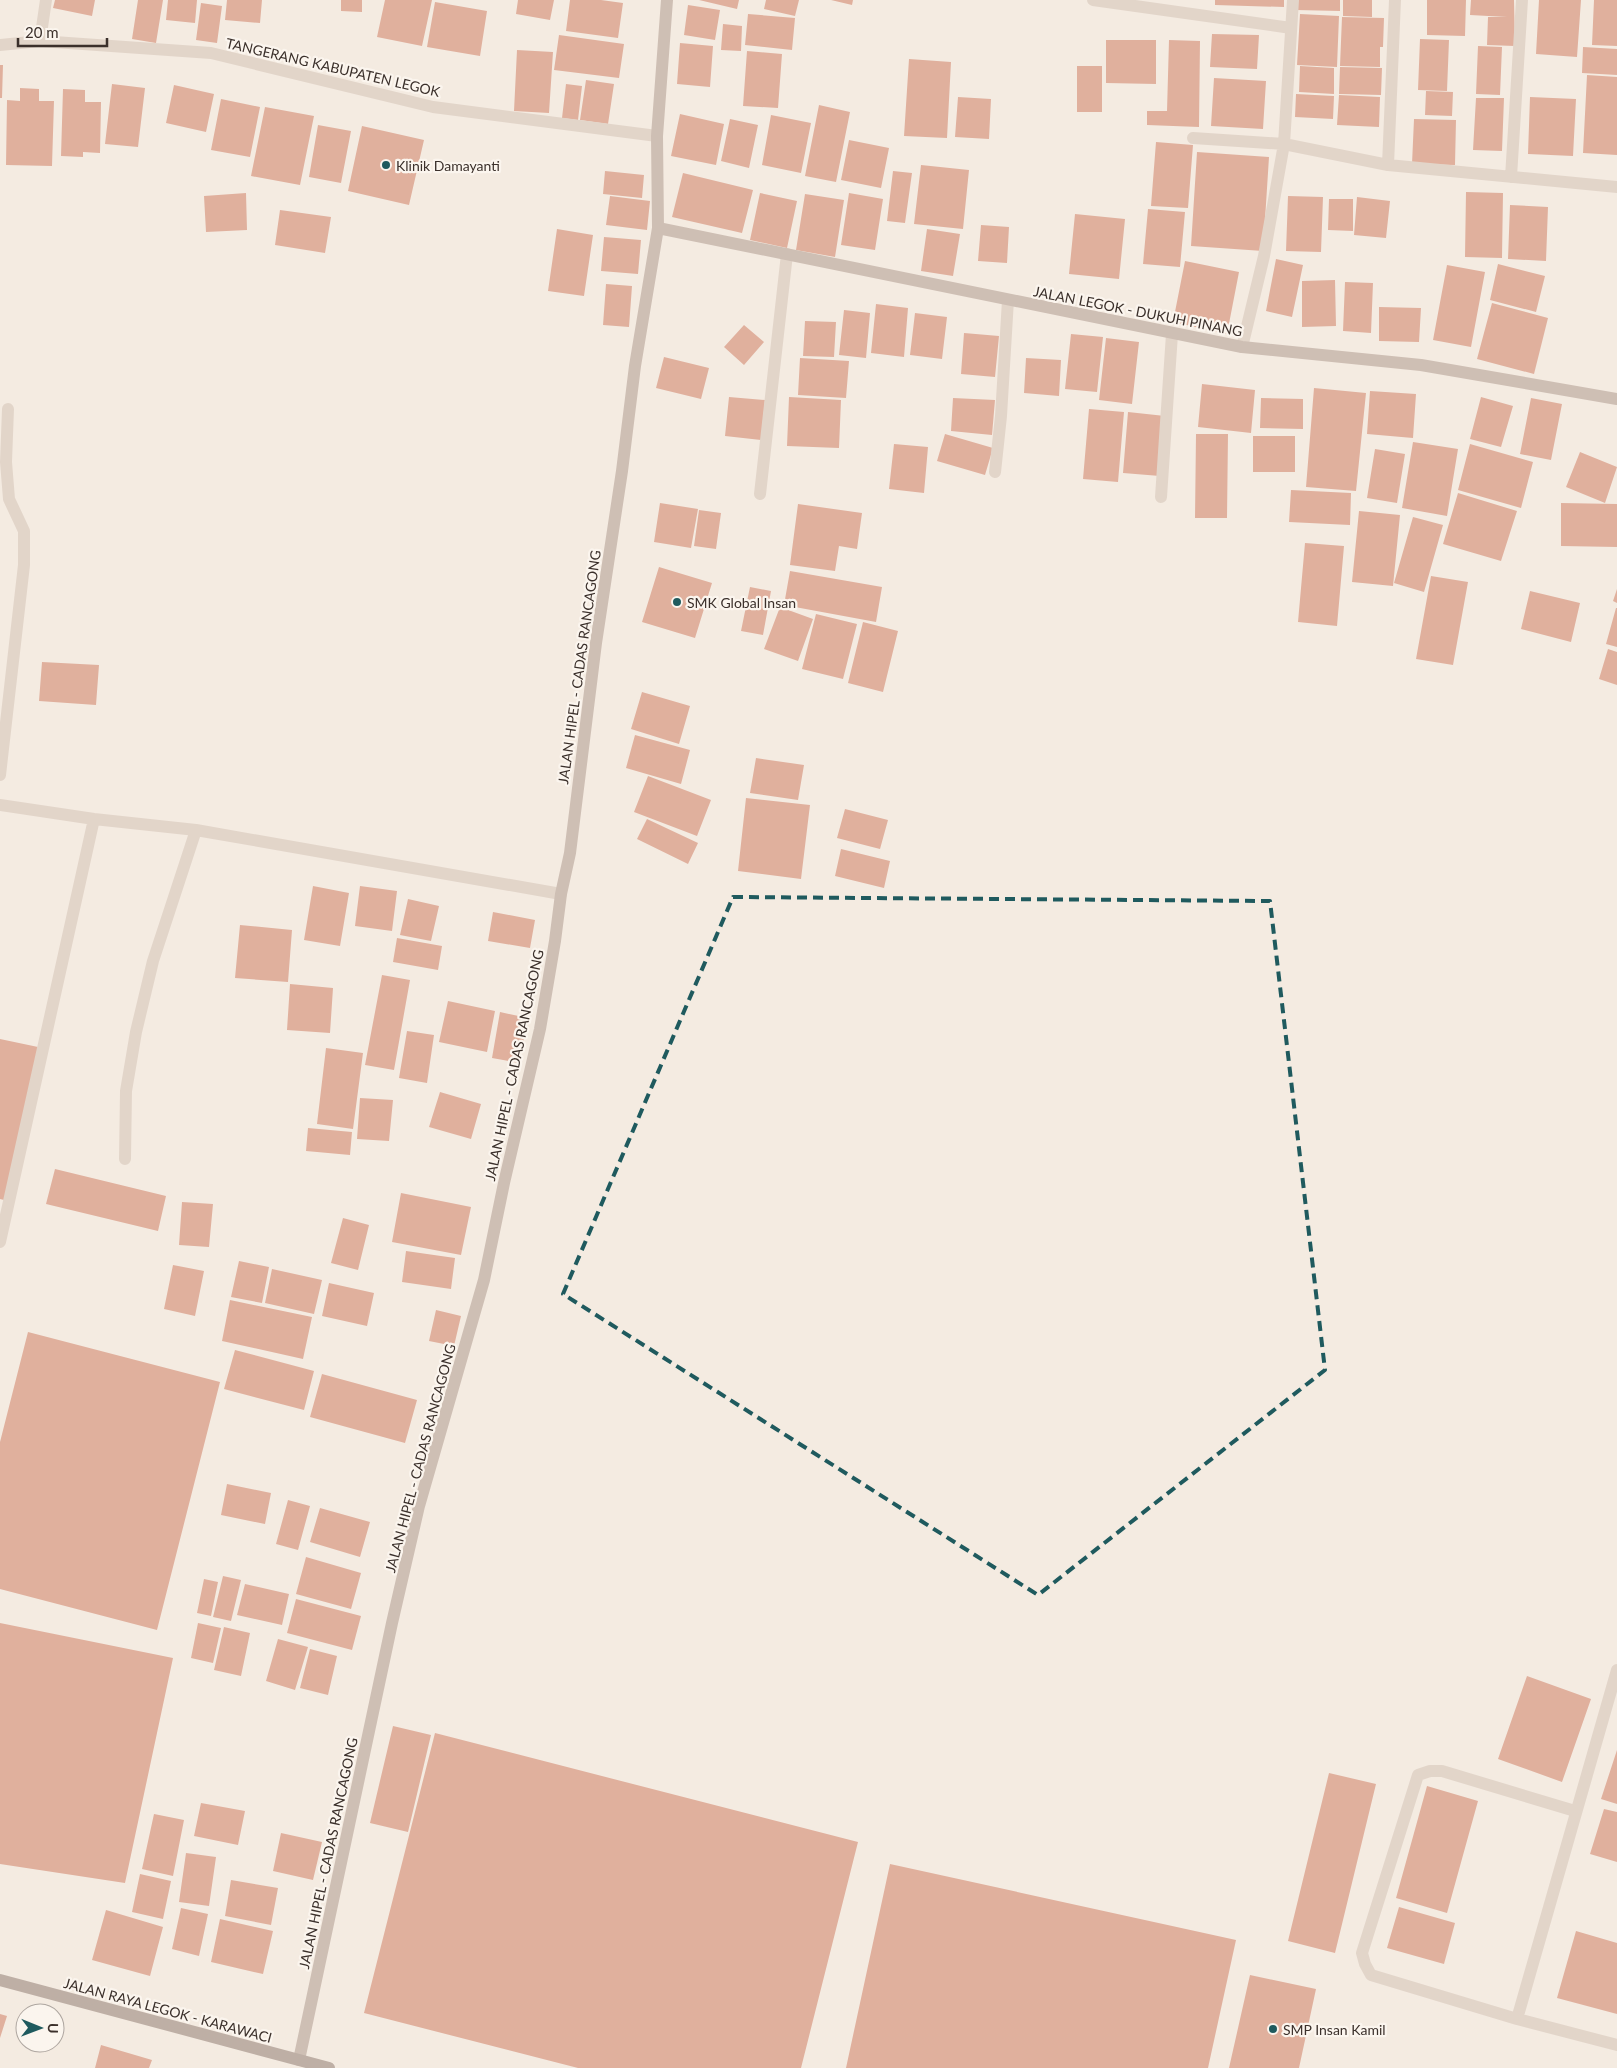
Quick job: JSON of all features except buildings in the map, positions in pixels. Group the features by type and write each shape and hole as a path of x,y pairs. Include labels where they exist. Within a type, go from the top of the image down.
{"main road":[{"name":"JALAN RAYA LEGOK - KARAWACI","path":"0,1980 298,2064 329,2068"}],"street":[{"path":"40,40 46,0"},
{"name":"JALAN HIPEL - CADAS RANCAGONG","path":"298,2064 419,1506 484,1280 504,1183 540,1029 561,894 570,853 596,643 622,471 635,366 658,228 657,136 667,0"},
{"path":"1092,0 1291,28"},
{"path":"1242,347 1264,256 1284,144 1293,0"},
{"path":"1388,165 1395,0"},
{"path":"1511,177 1522,0"},
{"name":"TANGERANG KABUPATEN LEGOK","path":"0,44 40,40 211,53 432,107 657,136"},
{"path":"1193,138 1284,144 1388,165 1617,187"},
{"name":"JALAN LEGOK - DUKUH PINANG","path":"658,228 1242,347 1421,365 1617,399"},
{"path":"760,494 787,254"},
{"path":"995,472 1001,416 1008,300"},
{"path":"1161,498 1172,334"},
{"path":"0,776 24,565 24,531 9,500 6,462 8,409"},
{"path":"0,805 196,830 561,894"},
{"path":"0,1242 94,818"},
{"path":"125,1159 126,1091 136,1032 153,962 196,830"},
{"path":"1517,2019 1617,1670"},
{"path":"1575,1812 1442,1771 1430,1771 1418,1775 1362,1952 1365,1964 1371,1975 1517,2019 1617,2045"}],"highlighted area":[{"path":"733,897 1270,901 1325,1370 1038,1595 563,1294"}],"place":[{"name":"Klinik Damayanti","path":"386,165"},
{"name":"SMK Global Insan","path":"677,602"},
{"name":"SMP Insan Kamil","path":"1273,2029"}]}
